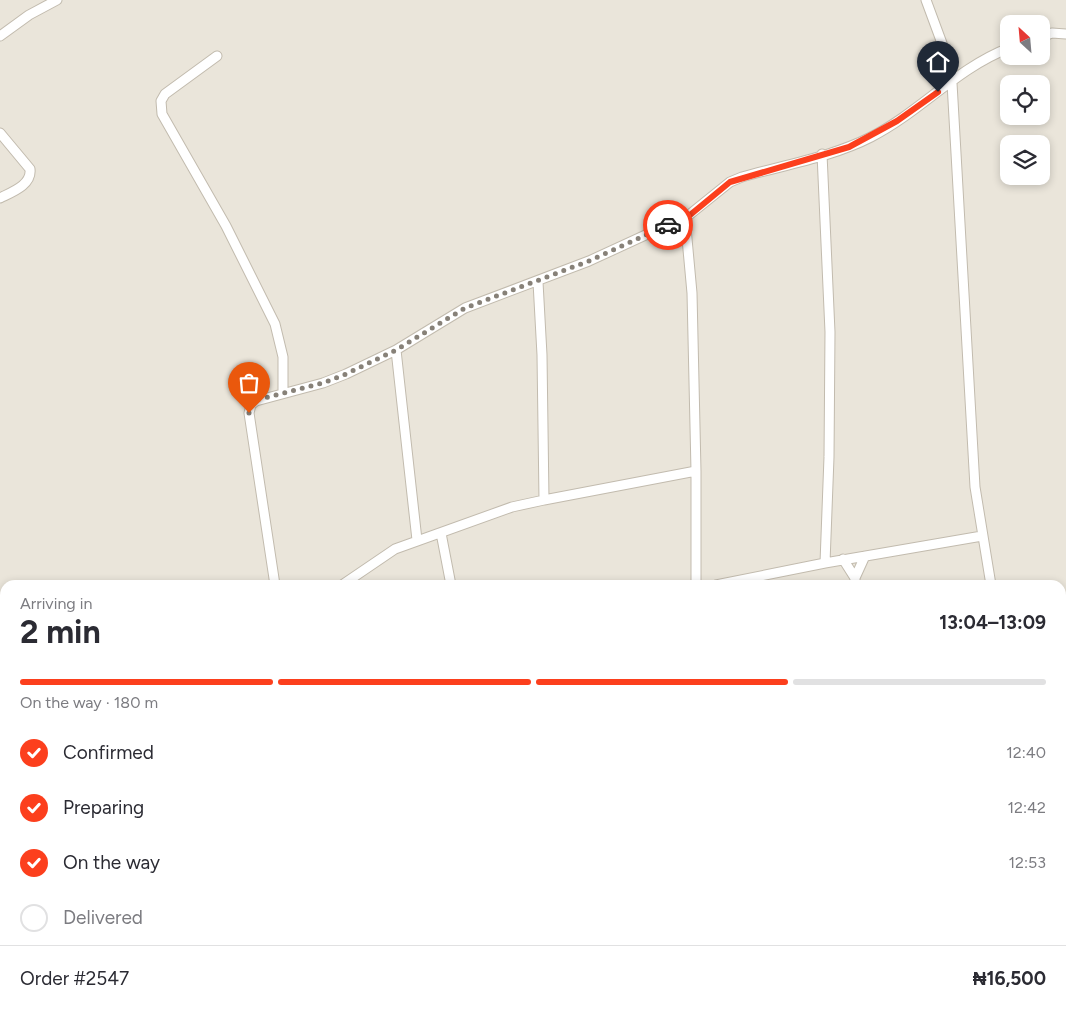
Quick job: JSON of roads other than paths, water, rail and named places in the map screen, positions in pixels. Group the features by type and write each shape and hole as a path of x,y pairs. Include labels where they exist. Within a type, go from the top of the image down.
{"street":[{"path":"0,36 29,15 57,0"},
{"path":"926,0 943,46 952,82 975,486 990,580"},
{"path":"1050,34 1066,34"},
{"path":"274,580 249,413 251,405 256,400 338,377 396,350 465,308 497,294 538,282 589,261 685,217 730,182 849,147 872,137 986,57 1000,52"},
{"path":"217,56 178,82 165,94 161,106 170,130 226,226 275,324 283,357 283,393"},
{"path":"0,133 30,169 31,175 26,183 0,198"},
{"path":"822,154 830,332 830,457 825,562"},
{"path":"685,217 692,293 696,471 696,580"},
{"path":"538,282 542,355 544,500"},
{"path":"396,350 417,540"},
{"path":"349,580 395,549 512,507 696,471"},
{"path":"441,533 450,580"},
{"path":"740,580 825,562 982,536"},
{"path":"855,580 865,556"},
{"path":"843,559 854,580"}]}
